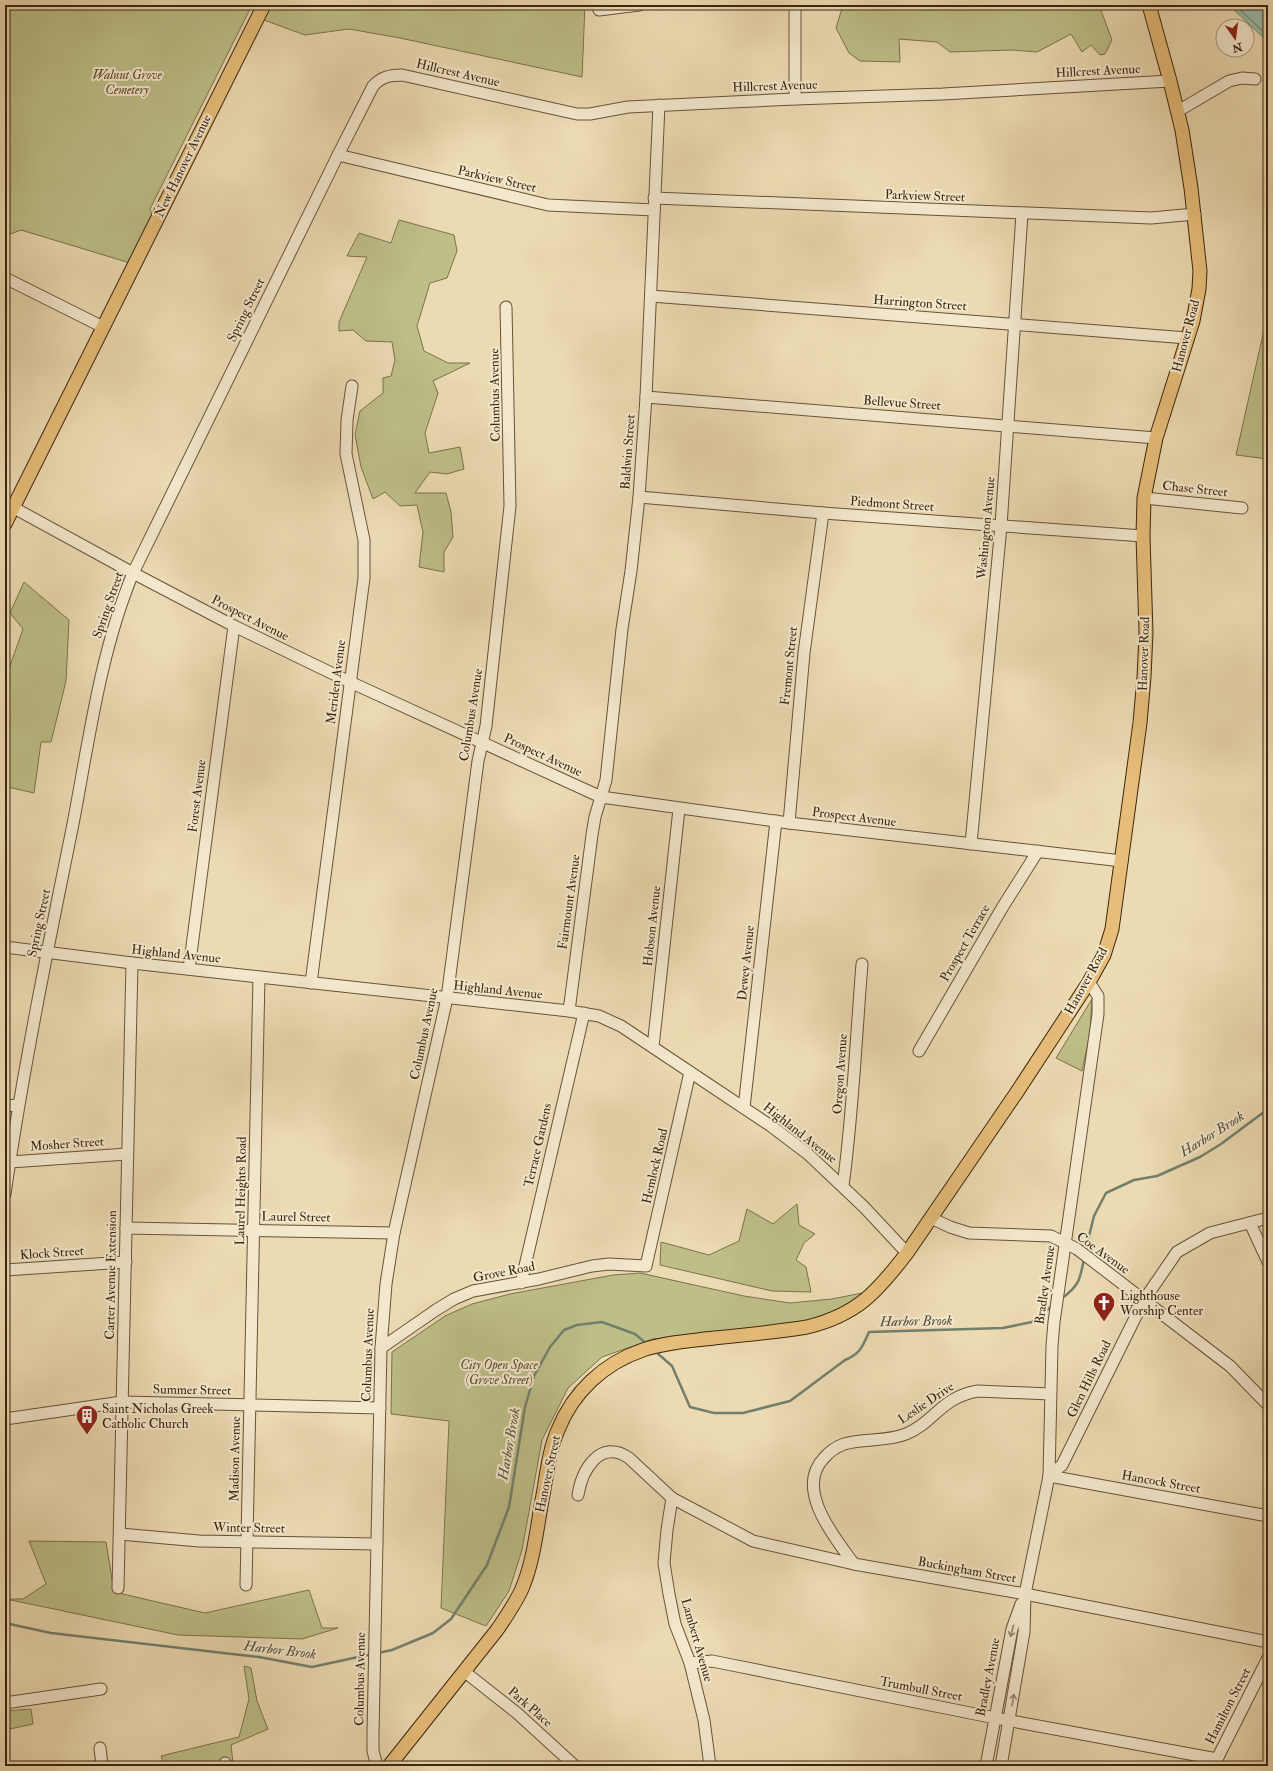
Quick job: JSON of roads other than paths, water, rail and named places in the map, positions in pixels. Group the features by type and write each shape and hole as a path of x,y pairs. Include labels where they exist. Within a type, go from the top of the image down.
{"main road":[{"name":"New Hanover Avenue","path":"5,524 9,505 103,327 264,5"},
{"name":"Hanover Road","path":"907,1253 1089,982 1104,954 1115,913 1144,677 1146,625 1143,536 1144,498 1156,438 1193,321 1199,289 1199,252 1187,159 1178,111 1149,5"},
{"name":"Hanover Street","path":"390,1766 465,1672 510,1611 521,1591 532,1556 552,1446 565,1415 579,1394 597,1376 628,1356 661,1345 788,1330 825,1323 847,1313 873,1294 891,1275 907,1253"}],"street":[{"path":"599,10 639,5"},
{"path":"794,5 795,99"},
{"name":"Hillcrest Avenue","path":"385,77 402,74 577,114 590,114 628,107 659,105 943,94 1170,81"},
{"name":"Spring Street","path":"5,1194 18,1104 46,953 108,645 122,600 133,574 338,155 373,86 385,77"},
{"path":"1178,111 1229,81 1242,78 1255,79"},
{"name":"Baldwin Street","path":"601,797 608,768 622,629 631,571 639,497 646,397 659,105"},
{"name":"Parkview Street","path":"338,155 548,205 654,210"},
{"name":"Parkview Street","path":"654,198 1151,218 1165,218 1195,214"},
{"name":"Washington Avenue","path":"971,844 1001,526 1022,214"},
{"path":"5,278 103,327"},
{"name":"Harrington Street","path":"651,296 1187,338"},
{"name":"Columbus Avenue","path":"377,1766 373,1745 374,1666 381,1348 386,1284 394,1233 447,998 478,761 486,726 510,506 506,308"},
{"name":"Meriden Avenue","path":"311,983 364,578 364,540 346,454 347,420 352,386"},
{"name":"Bellevue Street","path":"646,397 1156,438"},
{"name":"Piedmont Street","path":"639,497 823,513 1143,536"},
{"name":"Chase Street","path":"1144,498 1242,508"},
{"name":"Prospect Avenue","path":"9,505 133,574 234,626 350,682 601,797 679,809 789,823 1122,861"},
{"name":"Fremont Street","path":"789,823 804,653 823,513"},
{"name":"Forest Avenue","path":"189,968 234,626"},
{"name":"Fairmount Avenue","path":"569,1012 592,835 601,797"},
{"name":"Hobson Avenue","path":"653,1047 679,809"},
{"name":"Dewey Avenue","path":"744,1108 776,821"},
{"name":"Prospect Terrace","path":"919,1051 1002,908 1038,851"},
{"name":"Highland Avenue","path":"5,947 132,963 189,968 584,1013 611,1020 744,1108 808,1154 842,1186 907,1253"},
{"name":"Carter Avenue Extension","path":"118,1588 132,963"},
{"name":"Oregon Avenue","path":"842,1186 851,1123 854,1055 862,964"},
{"name":"Laurel Heights Road","path":"250,1405 259,977"},
{"name":"Bradley Avenue","path":"986,1766 1012,1629 1025,1594 1049,1476 1052,1346 1062,1262 1098,1014 1098,996 1089,982"},
{"name":"Terrace Gardens","path":"521,1283 584,1013"},
{"name":"Hemlock Road","path":"646,1266 690,1072"},
{"path":"5,1106 18,1104"},
{"name":"Mosher Street","path":"10,1162 127,1154"},
{"name":"Coe Avenue","path":"931,1218 950,1228 968,1233 1045,1236 1065,1242 1077,1249 1230,1366 1268,1405"},
{"name":"Glen Hills Road","path":"1049,1476 1062,1465 1144,1300 1177,1252 1210,1233 1268,1218"},
{"path":"1250,1223 1268,1262"},
{"name":"Laurel Street","path":"126,1228 394,1233"},
{"name":"Klock Street","path":"5,1270 126,1262"},
{"name":"Grove Road","path":"381,1348 454,1299 473,1291 521,1283 610,1264 646,1266"},
{"name":"Leslie Drive","path":"854,1564 828,1526 814,1495 812,1484 817,1464 826,1455 836,1447 845,1444 900,1436 910,1432 956,1396 967,1393 978,1391 1050,1394"},
{"name":"Summer Street","path":"5,1419 122,1402 380,1408"},
{"name":"Madison Avenue","path":"246,1585 250,1405"},
{"name":"Buckingham Street","path":"578,1495 581,1478 592,1463 601,1454 614,1451 622,1453 629,1458 672,1498 753,1541 854,1564 1025,1594 1268,1642"},
{"name":"Hancock Street","path":"1049,1476 1268,1516"},
{"name":"Lambert Avenue","path":"672,1498 664,1563 676,1624 690,1663 704,1720 710,1766"},
{"name":"Winter Street","path":"120,1534 199,1541 377,1544"},
{"name":"Bradley Avenue","path":"1001,1766 1024,1632 1025,1594"},
{"name":"Hamilton Street","path":"1215,1763 1268,1658"},
{"name":"Trumbull Street","path":"690,1663 712,1661 1215,1763"},
{"name":"Park Place","path":"465,1672 517,1712 575,1766"},
{"path":"5,1703 101,1689"},
{"path":"100,1748 102,1766"}],"water":[{"path":"1229,5 1268,5 1268,41 1255,30 1255,18 1243,18"}],"waterway":[{"name":"Harbor Brook","path":"1085,1252 1094,1216 1106,1193 1134,1180 1157,1176 1200,1157 1221,1144 1268,1109"},
{"name":"Harbor Brook","path":"1061,1299 1072,1290 1078,1282 1084,1259"},
{"name":"Harbor Brook","path":"656,1352 672,1366 690,1407 714,1413 743,1413 790,1401 858,1352 869,1332 1003,1328 1032,1322 1052,1306"},
{"name":"Harbor Brook","path":"378,1653 392,1650 433,1633 451,1619 487,1565 509,1507 525,1407 534,1376 550,1347 564,1330 577,1325 602,1322 635,1334 647,1344"},
{"name":"Harbor Brook","path":"5,1623 51,1633 259,1657 312,1667 372,1654"}],"place":[{"name":"Lighthouse Worship Center","path":"1104,1322"},
{"name":"Saint Nicholas Greek Catholic Church","path":"87,1436"}],"park label":[{"name":"Walnut Grove Cemetery","path":"127,82"},
{"name":"City Open Space (Grove Street)","path":"499,1372"}]}
